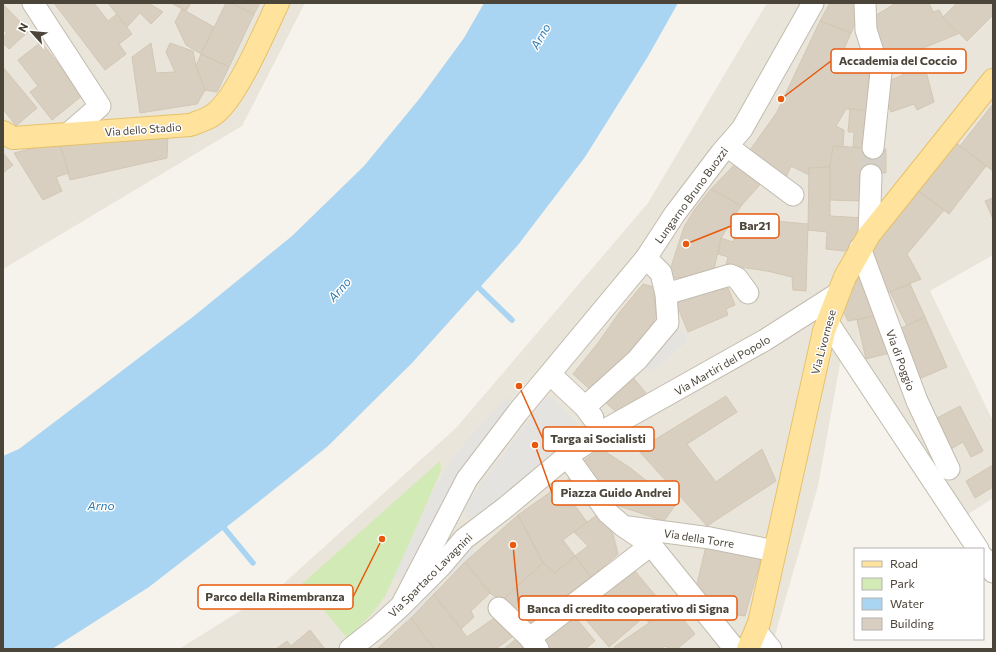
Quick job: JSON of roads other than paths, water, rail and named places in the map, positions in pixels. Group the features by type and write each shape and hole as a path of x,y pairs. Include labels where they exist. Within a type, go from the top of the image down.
{"main road":[{"name":"Via dello Stadio","path":"8,135 190,126 213,115 224,105 240,80 278,3"},
{"name":"Via Livornese","path":"752,640 775,551 824,331 837,294 864,242 993,80"}],"street":[{"path":"33,3 100,106 70,133"},
{"name":"Lungarno Bruno Buozzi","path":"401,606 467,479 518,412 646,258 674,215 727,146 742,129 813,3"},
{"path":"865,3 866,30 880,72 873,148"},
{"path":"727,146 793,195"},
{"path":"864,242 872,175"},
{"name":"Via di Poggio","path":"864,242 916,402 948,469"},
{"path":"585,407 637,360 668,323 666,294 661,272 646,258"},
{"path":"666,294 730,275 737,278 748,293"},
{"name":"Via Martiri del Popolo","path":"567,456 598,436 603,431 766,340 837,294"},
{"path":"827,321 977,548"},
{"path":"550,374 585,407 603,431"},
{"path":"567,456 608,513 623,526 651,545 735,649"},
{"name":"Via Spartaco Lavagnini","path":"350,649 378,627 401,606 441,566 464,539 506,507 567,456"},
{"name":"Via della Torre","path":"623,526 710,538 775,551"},
{"path":"498,608 534,643 651,545"},
{"path":"984,558 993,572"},
{"path":"752,640 771,649"}],"water":[{"name":"Arno","path":"484,3 678,3 647,58 585,157 518,245 412,363 327,447 149,587 52,649 3,649 3,456 19,449 194,316 292,236 364,166 420,98 464,38"}],"waterway":[{"path":"479,288 512,320"},
{"path":"225,529 253,563"}],"tunnel":[{"path":"871,175 873,148"}],"place":[{"name":"Accademia del Coccio","path":"781,99"},
{"name":"Bar21","path":"686,244"},
{"name":"Targa ai Socialisti","path":"519,386"},
{"name":"Piazza Guido Andrei","path":"535,445"},
{"name":"Parco della Rimembranza","path":"382,539"},
{"name":"Banca di credito cooperativo di Signa","path":"513,545"}]}
